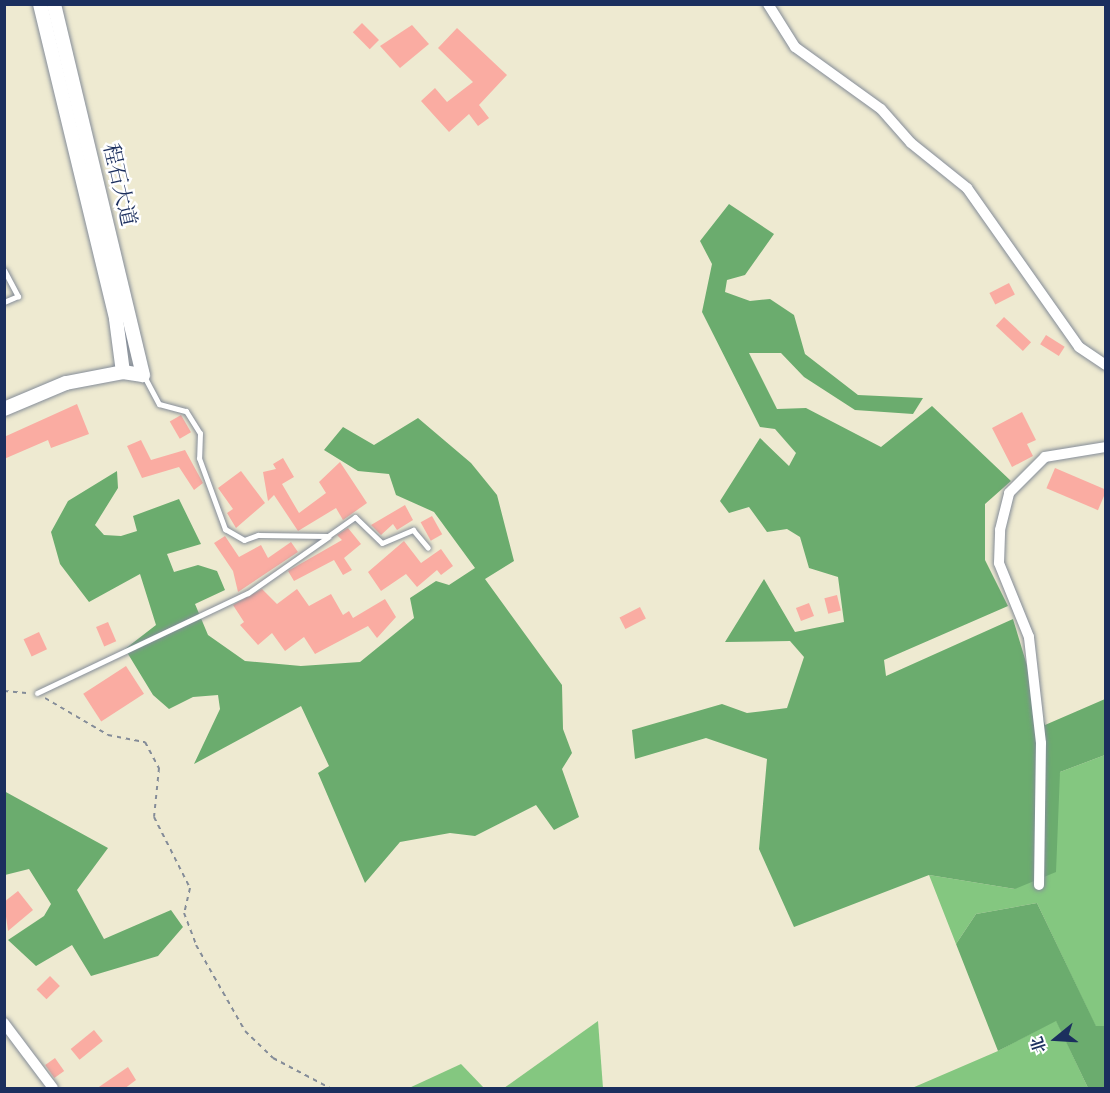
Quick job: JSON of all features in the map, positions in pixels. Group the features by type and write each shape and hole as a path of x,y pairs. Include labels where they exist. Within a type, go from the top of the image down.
{"street":[{"name":"程石大道","path":"40,4 116,319 123,372"},
{"name":"程石大道","path":"54,4 143,375"},
{"path":"768,4 795,47 881,109 911,143 967,188 1079,347 1106,365"},
{"path":"4,409 66,382 123,372 143,375"},
{"path":"1039,885 1041,743 1029,637 999,563 1000,530 1009,493 1045,457 1106,447"},
{"path":"4,1023 53,1089"}],"lane":[{"path":"4,270 18,297 4,302"},
{"path":"143,375 159,404 186,411 200,433 200,458 225,529 244,540 258,535 328,536"},
{"path":"37,693 248,593 355,517 382,543 413,530 428,548"}],"path":[{"path":"4,691 37,693 108,735 145,742 159,768 154,817 190,888 184,913 196,945 246,1031 273,1058 330,1089"}],"green space":[{"path":"729,204 774,234 745,275 727,280 725,292 750,301 770,299 794,315 805,354 858,395 923,398 913,414 855,410 804,377 781,353 749,353 777,409 806,408 881,447 932,406 1011,481 985,504 985,560 1008,606 884,660 886,676 1013,619 1045,725 1105,699 1105,755 1060,772 1056,872 1015,889 929,875 794,927 759,849 767,759 706,738 635,759 632,730 722,704 747,713 787,708 804,657 790,641 725,642 764,579 795,632 844,622 838,577 809,568 800,537 787,529 767,532 749,507 729,513 720,501 760,438 789,466 796,453 775,429 760,427 702,312 712,264 700,241"},
{"path":"418,418 471,463 497,495 514,561 485,579 562,685 563,729 572,753 562,769 579,817 554,830 536,805 475,836 450,833 400,842 365,883 318,773 329,766 301,706 194,764 220,709 218,695 193,697 169,709 153,695 125,649 156,625 140,574 89,602 60,564 51,532 68,501 117,471 118,488 95,525 104,535 121,536 137,531 133,516 179,499 201,544 167,554 174,572 198,565 217,571 225,590 195,604 208,635 245,661 301,666 360,662 414,618 410,598 436,581 449,585 475,568 434,512 396,495 389,474 358,471 324,450 343,427 374,445"},
{"path":"1105,755 1105,1026 1096,1027 1037,903 976,914 956,944 929,875 1015,889 1060,772"},
{"path":"4,791 108,848 77,890 104,939 171,910 183,927 158,956 91,976 72,945 36,966 8,940 44,916 51,904 29,869 5,875"},
{"path":"1037,903 1096,1026 1105,1026 1105,1088 1088,1088 1056,1021 998,1051 956,944 976,914"},
{"path":"1056,1020 1088,1088 912,1088 998,1051"},
{"path":"598,1021 603,1088 504,1088"},
{"path":"461,1064 484,1088 409,1088"}],"building":[{"path":"362,23 379,40 370,49 353,32"},
{"path":"412,25 429,44 400,68 380,46"},
{"path":"457,28 507,75 479,105 489,118 478,126 469,114 449,132 421,101 435,88 447,102 473,82 438,48"},
{"path":"1009,283 1015,295 995,305 989,293"},
{"path":"1004,317 1031,342 1023,351 996,326"},
{"path":"1046,335 1065,347 1059,356 1040,344"},
{"path":"77,404 89,434 51,448 48,440 4,459 4,437"},
{"path":"1022,412 1036,440 1027,444 1033,456 1012,467 992,428"},
{"path":"181,415 191,432 180,439 170,422"},
{"path":"141,440 151,460 185,450 203,483 194,490 179,467 142,478 127,446"},
{"path":"283,458 294,477 282,484 299,513 326,493 319,482 340,462 367,503 343,520 336,508 298,531 274,495 268,501 263,472 276,469 273,464"},
{"path":"1055,468 1106,490 1098,510 1046,488"},
{"path":"241,471 265,503 236,528 227,513 233,509 218,488"},
{"path":"405,505 413,520 397,530 393,524 381,535 371,525"},
{"path":"432,516 442,534 431,541 421,522"},
{"path":"348,528 361,544 344,558 352,570 343,575 334,560 294,581 288,571 342,540 337,535"},
{"path":"225,536 239,557 261,545 268,558 291,542 298,552 238,592 233,571 214,543"},
{"path":"404,541 421,563 441,549 453,566 441,575 437,570 417,587 406,574 381,591 368,572"},
{"path":"262,589 277,604 297,589 309,606 331,594 343,615 349,611 353,618 385,599 396,617 377,638 368,626 315,654 304,637 285,651 272,633 258,645 240,625 244,622 233,605"},
{"path":"837,595 841,611 828,614 824,598"},
{"path":"809,603 814,616 801,621 796,608"},
{"path":"640,607 646,619 625,629 620,617"},
{"path":"108,622 116,641 104,646 96,627"},
{"path":"39,632 47,649 32,656 24,639"},
{"path":"126,666 144,694 101,721 83,694"},
{"path":"18,891 33,910 8,931 4,902"},
{"path":"50,976 60,986 46,999 37,989"},
{"path":"94,1030 103,1041 79,1060 71,1049"},
{"path":"55,1058 64,1071 54,1078 45,1065"},
{"path":"128,1067 136,1080 124,1089 96,1089"}]}
